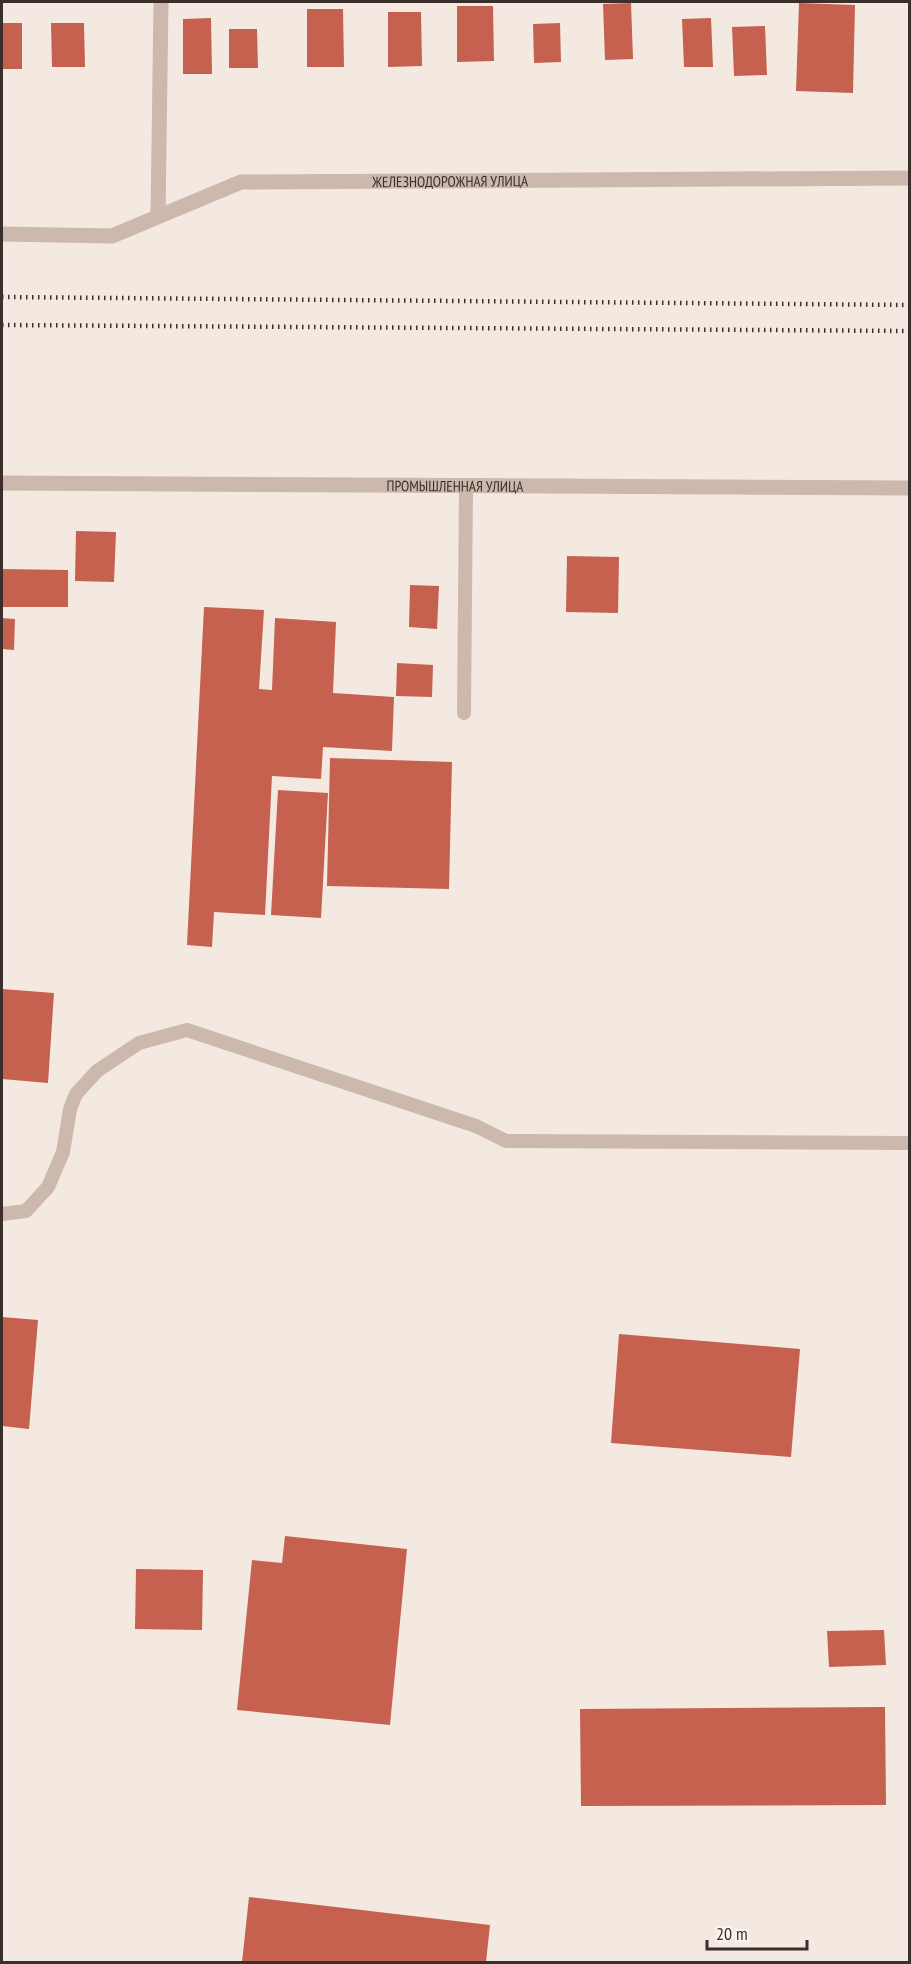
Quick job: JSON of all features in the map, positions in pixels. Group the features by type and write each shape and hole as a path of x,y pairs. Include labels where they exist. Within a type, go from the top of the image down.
{"street":[{"path":"158,216 161,2"},
{"name":"ЖЕЛЕЗНОДОРОЖНАЯ УЛИЦА","path":"2,234 112,236 241,182 909,178"},
{"name":"ПРОМЫШЛЕННАЯ УЛИЦА","path":"2,483 909,488"}],"lane":[{"path":"464,713 466,486"},
{"path":"2,1214 26,1211 48,1187 63,1152 70,1109 76,1094 97,1071 139,1043 187,1030 476,1126 506,1141 909,1143"}],"building":[{"path":"631,3 633,59 605,60 603,4"},
{"path":"799,3 855,5 853,93 796,91"},
{"path":"457,6 493,6 494,61 457,62"},
{"path":"307,9 343,9 344,67 307,67"},
{"path":"388,12 421,12 422,66 388,67"},
{"path":"211,18 212,74 183,74 183,19"},
{"path":"711,18 713,67 684,67 682,19"},
{"path":"2,23 22,23 22,69 2,69"},
{"path":"51,23 84,23 85,67 52,67"},
{"path":"560,23 561,62 534,63 533,24"},
{"path":"765,26 767,75 734,76 732,27"},
{"path":"229,29 257,29 258,68 229,68"},
{"path":"76,531 116,532 114,582 75,581"},
{"path":"567,556 619,557 618,613 566,612"},
{"path":"2,569 68,570 68,607 2,607"},
{"path":"410,585 439,586 437,629 409,627"},
{"path":"204,607 264,610 259,689 272,690 275,618 336,622 333,693 394,697 392,751 323,747 321,779 272,776 265,915 214,912 212,947 187,945"},
{"path":"2,618 15,619 14,650 2,649"},
{"path":"397,663 433,665 432,697 396,696"},
{"path":"330,758 452,762 449,889 327,886"},
{"path":"278,790 328,793 321,918 271,915"},
{"path":"2,989 54,993 48,1083 2,1079"},
{"path":"2,1317 38,1320 29,1429 2,1426"},
{"path":"619,1334 800,1349 791,1457 611,1443"},
{"path":"285,1536 407,1549 390,1725 237,1710 252,1560 282,1563"},
{"path":"136,1569 203,1570 202,1630 135,1629"},
{"path":"884,1630 886,1665 829,1667 827,1631"},
{"path":"885,1707 886,1805 581,1806 580,1709"},
{"path":"249,1897 490,1925 486,1962 242,1962"}],"railway":[{"path":"2,297 910,305"},
{"path":"2,325 910,331"}]}
